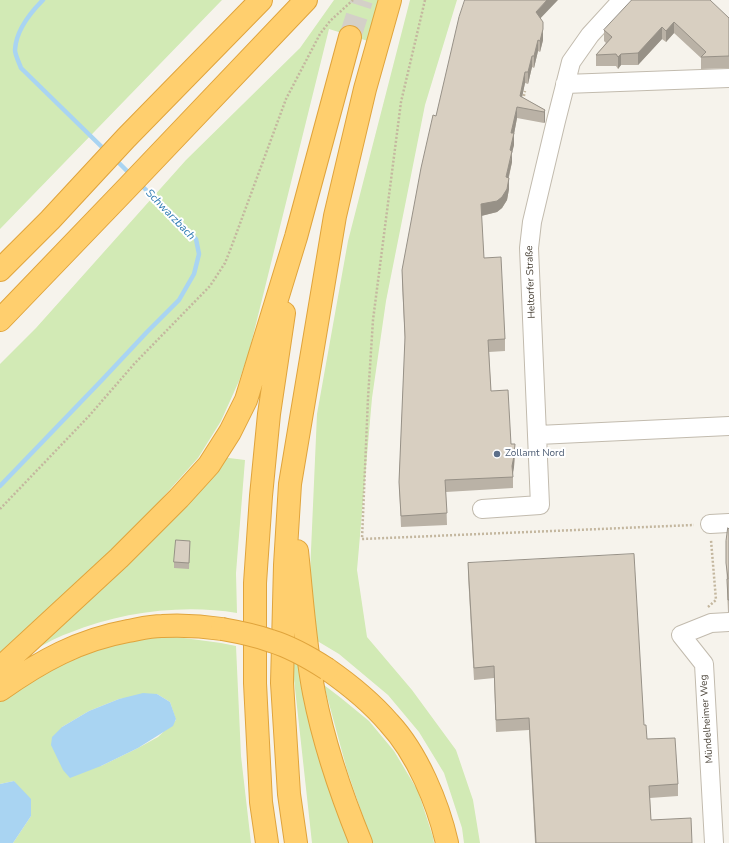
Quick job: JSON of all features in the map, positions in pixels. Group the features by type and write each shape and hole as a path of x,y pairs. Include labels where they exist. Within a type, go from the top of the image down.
{"highway":[{"path":"0,270 261,0"},
{"path":"0,320 306,0"},
{"path":"296,843 289,794 282,683 285,565 290,484 335,216 365,89 390,0"},
{"path":"0,668 119,558 179,498 208,465 230,432 246,400 296,237 350,37"},
{"path":"267,843 261,802 255,683 255,583 261,496 269,414 296,237"},
{"path":"290,484 305,632 314,691 325,741 334,771 361,843"},
{"path":"0,690 22,674 72,647 109,634 161,626 200,626 253,635 272,641 312,659 344,680 370,703 390,724 412,755 423,775 439,813 447,843"}],"street":[{"name":"Heltorfer Straße","path":"482,509 540,505 529,248 532,222 571,62 590,35 622,0"},
{"path":"565,84 729,78"},
{"path":"538,435 729,426"},
{"path":"710,524 729,523"},
{"name":"Mündelheimer Weg","path":"714,843 721,810 704,664 682,635 711,623 729,622"}],"path":[{"path":"0,509 88,416 140,358 210,286 225,263 286,99 324,27 353,0"},
{"path":"425,0 401,102 373,320 362,539 710,524 716,600 706,610"},
{"path":"522,106 525,91"}],"green space":[{"path":"0,0 222,0 0,229"},
{"path":"334,0 381,0 368,41 329,29 249,352 239,381 221,421 198,458 148,514 0,657 0,364 36,328 186,160 300,48"},
{"path":"410,0 457,0 425,105 386,301 372,398 357,570 367,637 412,690 456,750 473,800 480,843 464,843 462,828 444,773 419,732 388,695 339,654 314,639 309,596 317,414 348,241"},
{"path":"221,457 245,460 236,573 237,613 195,609 131,615 109,620 63,635 26,655"},
{"path":"169,636 236,646 241,756 251,843 13,843 31,816 14,781 0,784 0,702 53,669 89,653 128,641","holes":["157,694 170,702 176,720 158,737 101,766 62,727 89,711 119,699"]},
{"path":"292,661 303,668 353,843 312,843"},
{"path":"324,685 369,721 394,751 418,791 434,843 372,843 347,770"}],"water":[{"path":"143,693 157,694 170,702 176,719 173,726 138,748 101,766 70,778 63,770 51,745 52,737 62,727 89,711 119,699"},
{"path":"14,781 31,799 31,816 13,843 0,843 0,784"}],"building":[{"path":"465,0 547,0 536,12 543,22 543,29 540,41 538,40 534,56 532,56 528,72 525,72 520,96 545,110 544,112 517,107 511,133 514,133 510,150 512,151 506,177 509,178 507,189 502,197 497,201 481,204 484,258 501,257 505,339 488,340 491,391 508,390 511,444 515,444 512,466 513,477 445,480 447,513 401,516 399,482 405,337 402,270 421,168 433,115 436,116 459,17"},
{"path":"632,0 710,0 729,18 729,56 701,57 706,52 674,22 666,31 662,27 638,53 621,54 618,57 616,54 596,55 612,37 604,30"},
{"path":"728,528 729,600 726,563 726,541"},
{"path":"176,540 190,541 189,563 174,562"},
{"path":"634,554 644,725 646,725 647,739 675,738 678,784 649,786 651,820 691,818 692,843 536,843 529,718 496,720 494,666 474,668 468,563"}],"waterway":[{"name":"Schwarzbach","path":"43,0 24,22 18,36 15,52 21,68 106,151"},
{"name":"Schwarzbach","path":"114,158 132,176"},
{"name":"Schwarzbach","path":"0,486 179,300 194,274 199,254 196,239 140,184"}],"tunnel":[{"path":"350,37 362,0"}],"place":[{"name":"Zollamt Nord","path":"497,454"}]}
